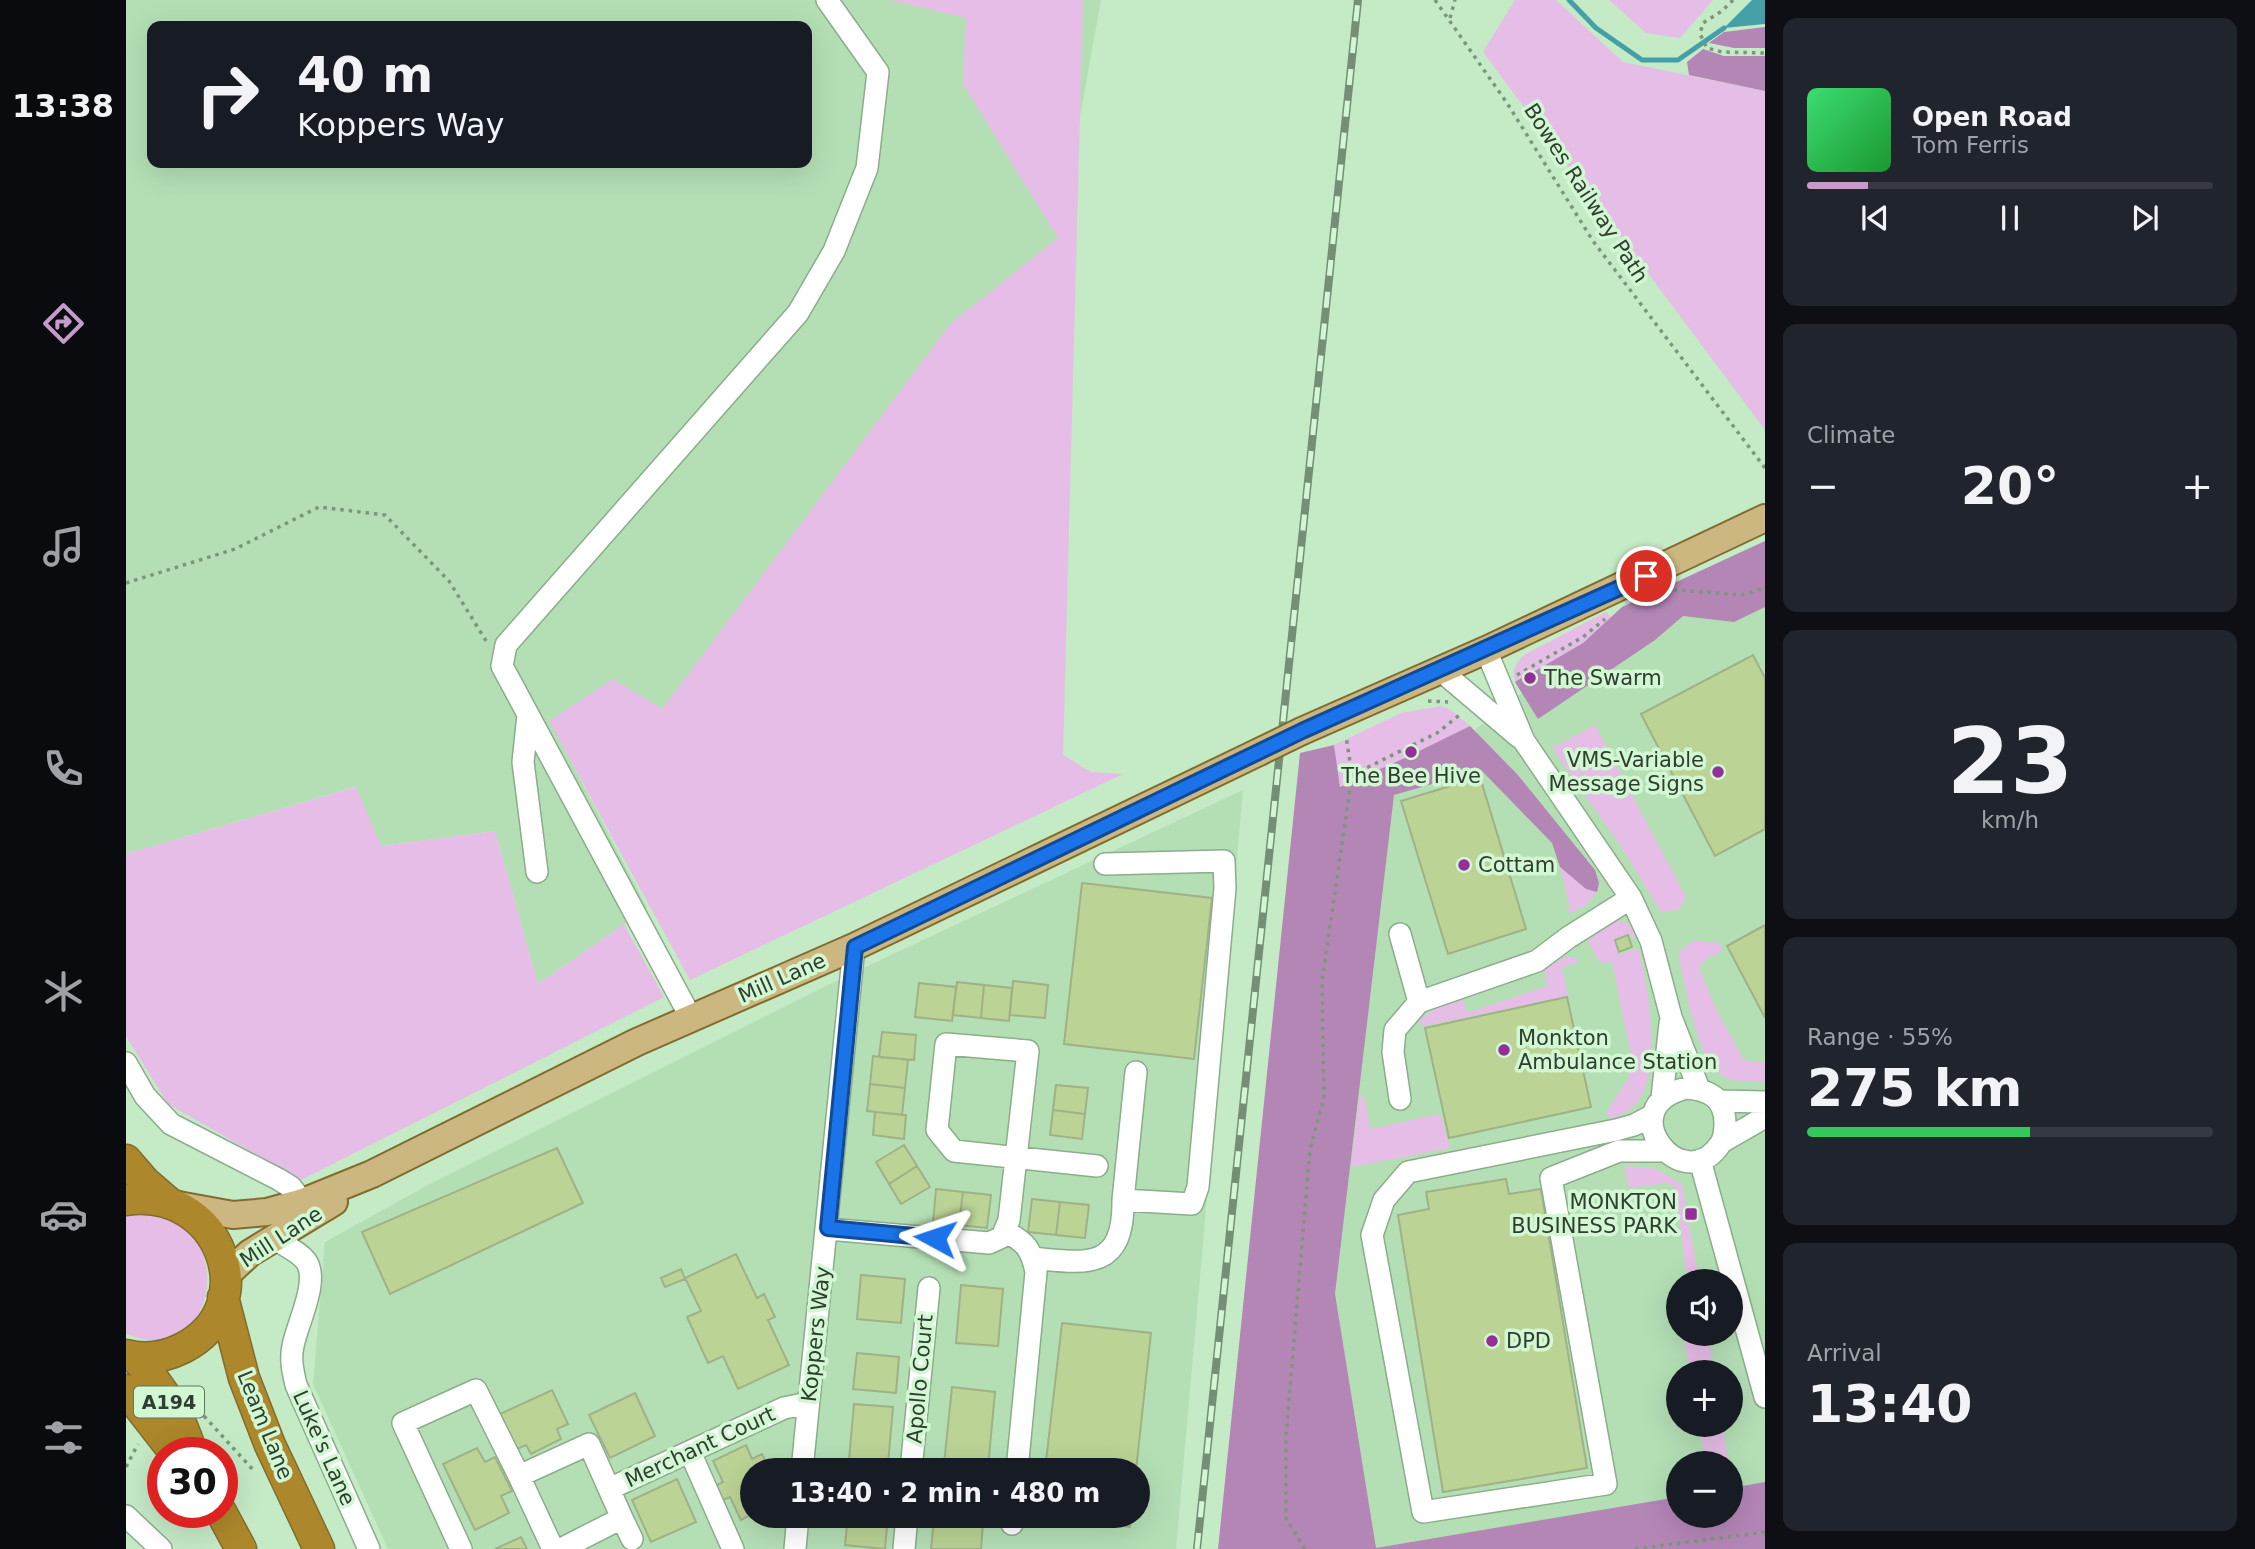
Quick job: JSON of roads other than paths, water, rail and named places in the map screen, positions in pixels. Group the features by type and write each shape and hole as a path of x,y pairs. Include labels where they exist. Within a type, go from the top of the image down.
{"highway":[{"name":"Leam Lane","path":"126,1160 145,1182 206,1226 223,1258 224,1286 244,1378 319,1549"},
{"path":"126,1200 152,1199 172,1203"},
{"path":"129,1360 173,1353 191,1344 217,1315 224,1286"},
{"name":"A194","path":"129,1360 156,1381 169,1437"},
{"name":"A194","path":"129,1360 178,1437"},
{"name":"A194","path":"126,1390 167,1422 186,1432 187,1437"},
{"path":"230,1528 241,1549"}],"main road":[{"name":"Mill Lane","path":"172,1203 233,1215 250,1214 303,1202 372,1174 638,1042 855,947 1302,731 1486,650 1763,519"},
{"name":"Mill Lane","path":"224,1286 240,1261 327,1207 372,1174"}],"street":[{"path":"691,1018 502,666 506,645 798,313 834,251 867,168 878,72 827,0"},
{"path":"1486,650 1524,741 1630,898 1651,942 1671,1017 1699,1089"},
{"path":"1440,670 1524,741"},
{"path":"528,715 523,762 537,872"},
{"path":"1105,864 1224,861 1226,888 1198,1188 1192,1204 1123,1200"},
{"path":"1400,1099 1393,1052 1395,1030 1419,1002 1537,961 1630,898"},
{"path":"1400,934 1419,1002"},
{"name":"Koppers Way","path":"803,1458 855,947"},
{"path":"1663,1151 1653,1129 1671,1017"},
{"path":"828,1228 989,1243 1002,1237 1009,1220 1016,1157 1028,1051 946,1044 937,1130 943,1141 954,1151 1016,1157 1097,1166"},
{"path":"126,1063 145,1096 171,1124 192,1138 278,1179 290,1187 303,1202"},
{"path":"1033,1258 1079,1263 1096,1261 1115,1243 1123,1200 1136,1072"},
{"path":"1722,1142 1725,1129 1720,1101 1710,1092 1699,1089 1674,1091 1634,1125 1408,1172 1384,1200 1372,1235 1423,1512 1606,1483 1551,1178 1619,1151 1663,1151 1686,1161 1700,1160 1722,1142 1765,1118"},
{"path":"1720,1101 1765,1102"},
{"path":"1700,1160 1765,1397"},
{"path":"1005,1231 1021,1240 1032,1252 1036,1272 1018,1458"},
{"name":"Luke's Lane","path":"274,1239 306,1261 310,1272 311,1285 292,1348 293,1375 302,1402 369,1549"},
{"name":"Apollo Court","path":"912,1458 929,1287"},
{"path":"461,1549 402,1423 476,1390 553,1549"},
{"name":"Merchant Court","path":"561,1549 622,1518 609,1489 784,1408 808,1403"},
{"path":"519,1476 589,1444 609,1489"},
{"path":"690,1452 733,1549"},
{"path":"126,1516 161,1549"},
{"path":"622,1518 632,1539"},
{"path":"795,1549 797,1528"},
{"path":"904,1549 906,1528"}],"water":[{"path":"1752,0 1765,0 1765,24 1724,28"}],"waterway":[{"path":"1569,0 1596,28 1642,60 1678,60 1724,28"}],"railway":[{"path":"1197,1549 1358,0"}],"place":[{"name":"The Swarm","path":"1530,678"},
{"name":"The Bee Hive","path":"1411,752"},
{"name":"VMS-Variable Message Signs","path":"1718,772"},
{"name":"Cottam","path":"1464,865"},
{"name":"Monkton Ambulance Station","path":"1504,1050"},
{"name":"MONKTON BUSINESS PARK","path":"1691,1214"},
{"name":"DPD","path":"1492,1341"}]}
